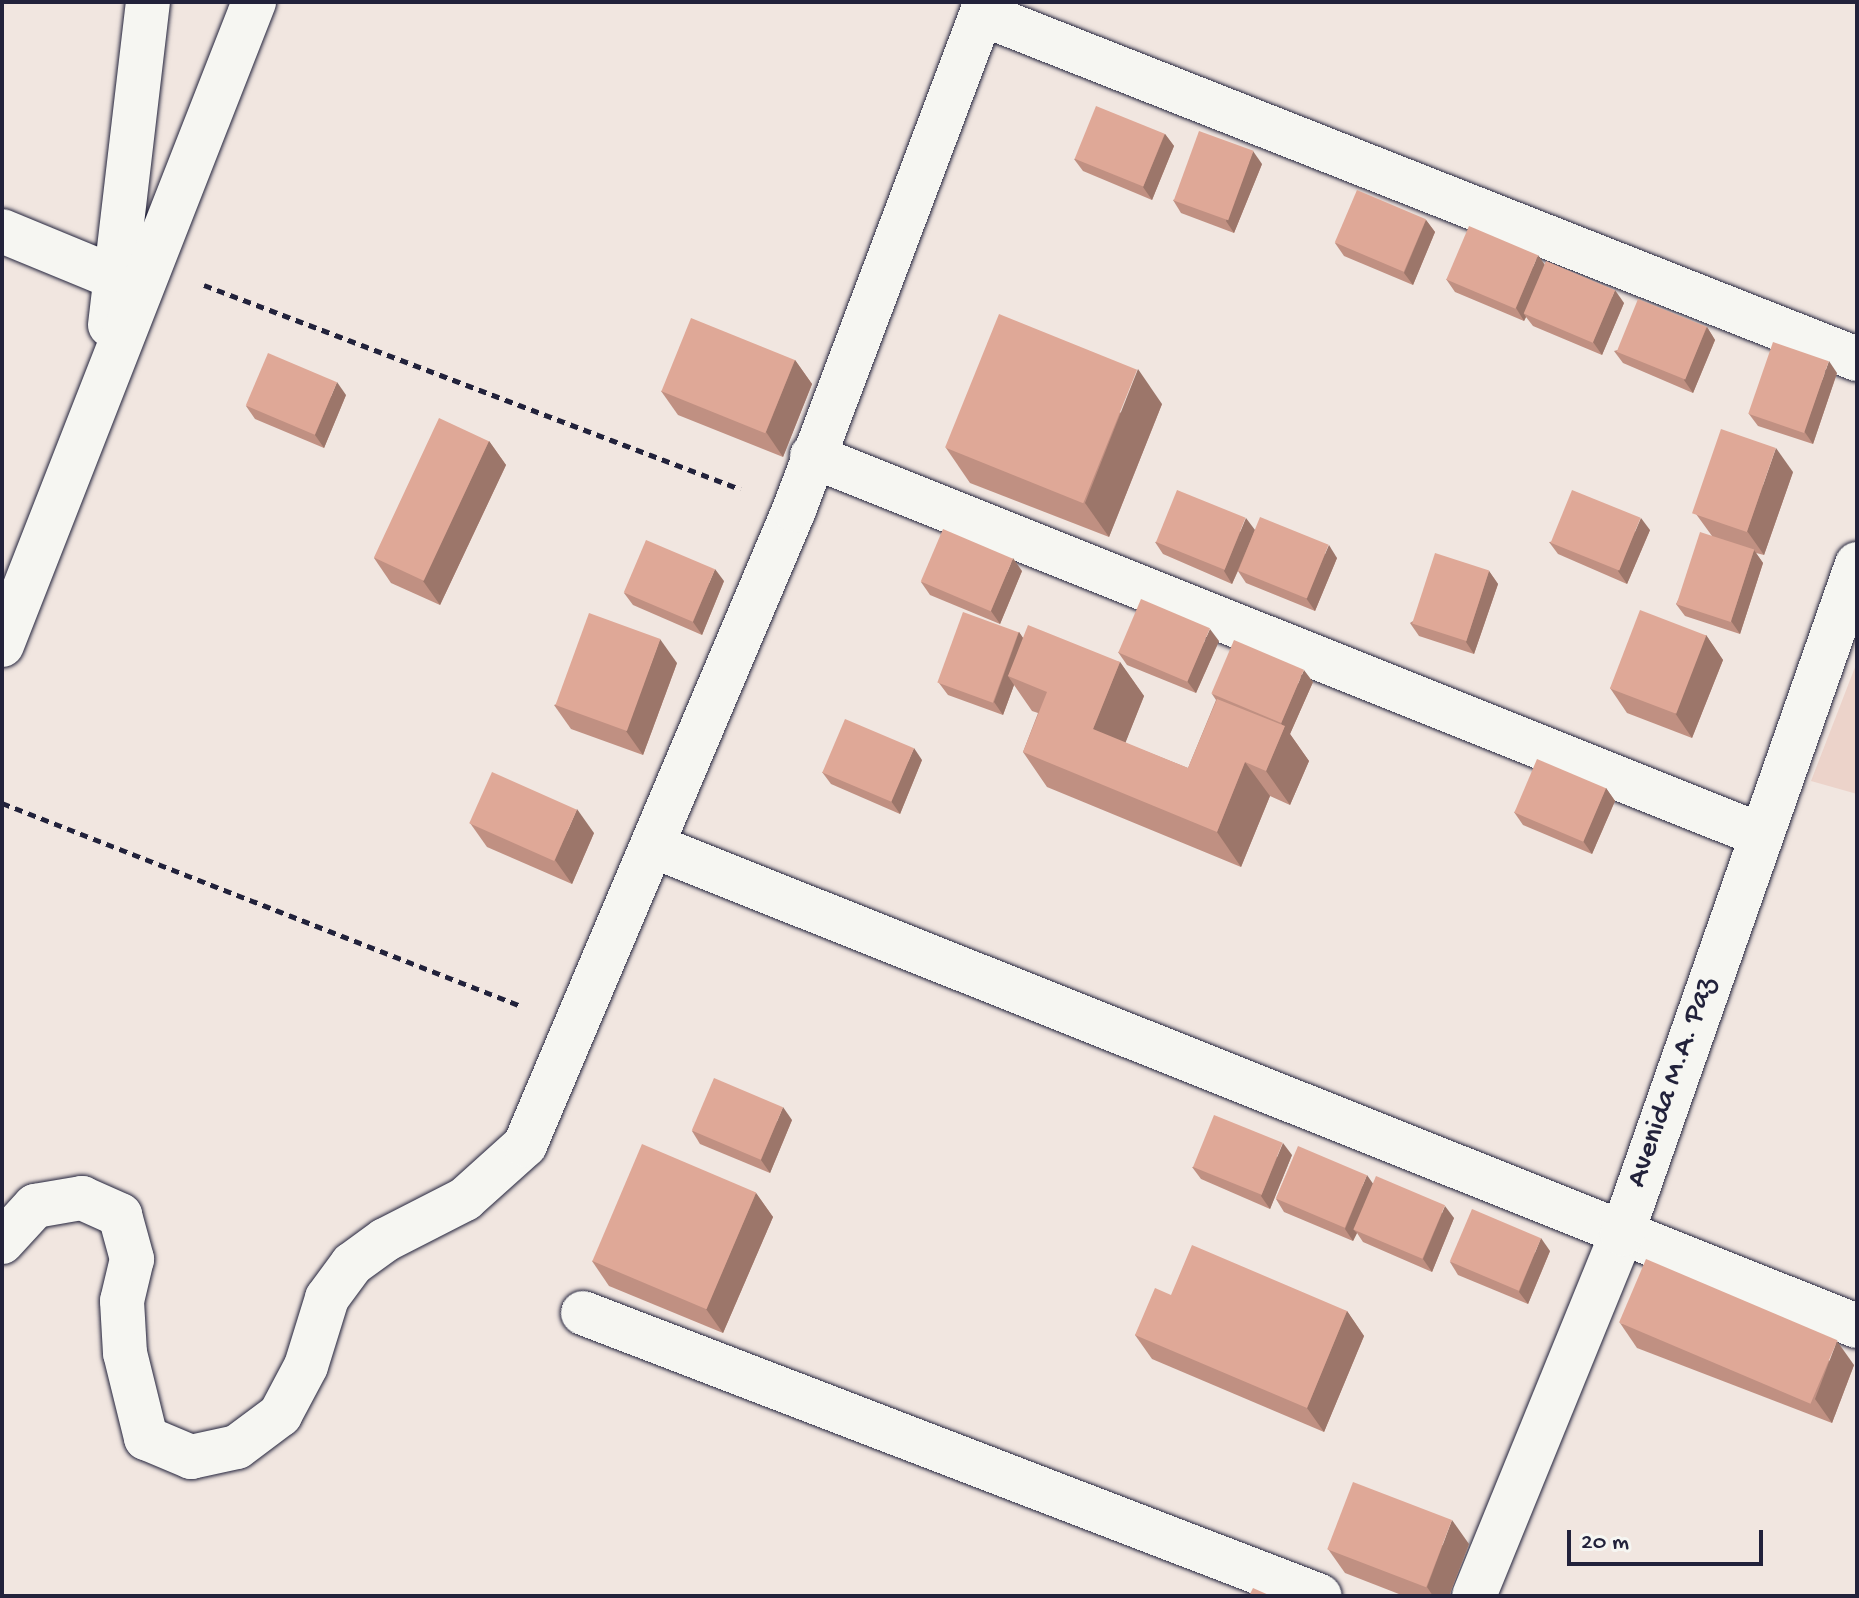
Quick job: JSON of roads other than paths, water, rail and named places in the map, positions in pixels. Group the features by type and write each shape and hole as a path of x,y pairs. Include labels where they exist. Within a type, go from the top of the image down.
{"street":[{"path":"133,271 148,2"},
{"path":"2,645 103,388 133,271 254,2"},
{"path":"2,1242 35,1206 82,1198 120,1215 132,1259 122,1301 125,1353 146,1438 191,1457 237,1447 280,1415 306,1366 327,1298 352,1264 385,1240 465,1199 525,1145 577,1029 794,510 984,8 1857,359"},
{"path":"2,231 133,271"},
{"path":"812,456 1758,834"},
{"name":"Avenida M.A. Paz","path":"1474,1596 1622,1234 1758,834 1857,564"},
{"path":"653,846 1857,1326"},
{"path":"583,1313 1320,1596"}]}
